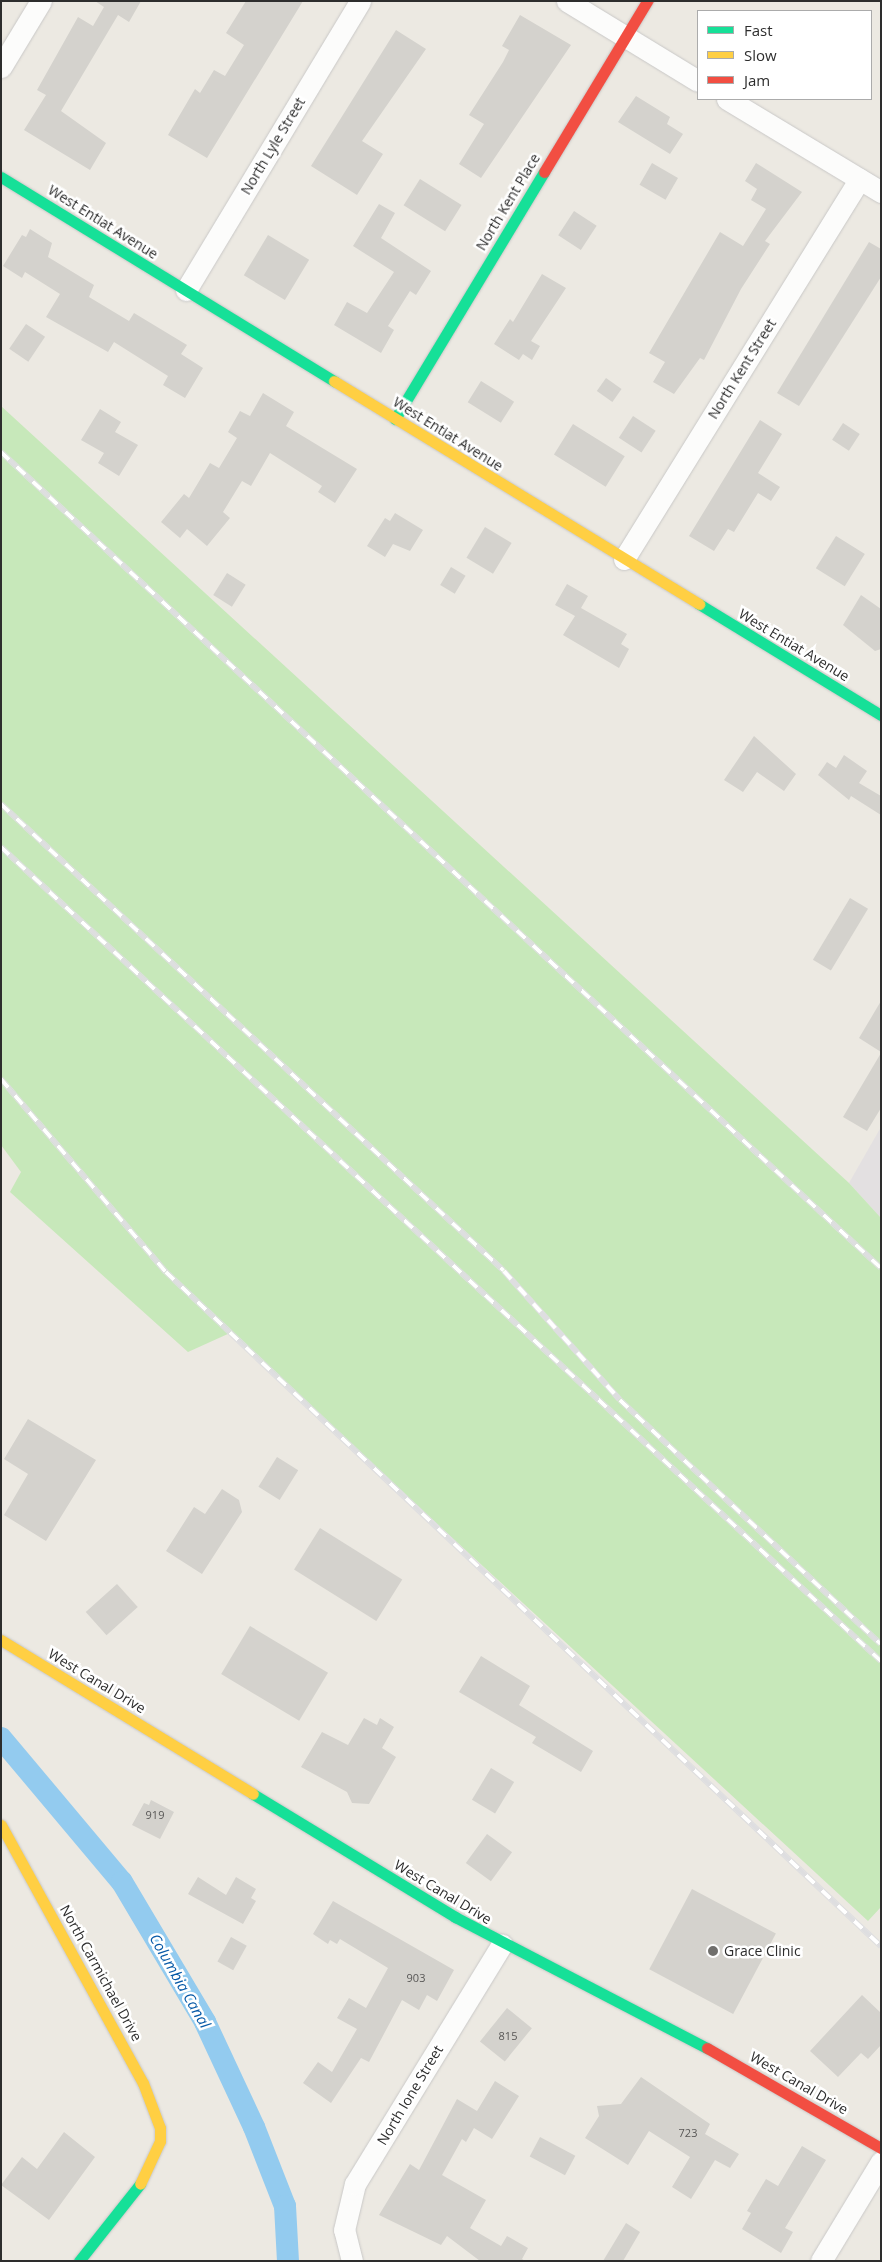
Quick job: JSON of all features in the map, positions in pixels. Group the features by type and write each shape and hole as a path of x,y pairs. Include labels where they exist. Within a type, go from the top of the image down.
{"street":[{"path":"1,67 41,1"},
{"name":"North Lyle Street","path":"186,290 360,1"},
{"path":"567,1 697,80"},
{"name":"North Kent Place","path":"395,419 647,1"},
{"path":"729,100 881,192"},
{"name":"West Entiat Avenue","path":"1,177 881,715"},
{"name":"North Kent Street","path":"624,559 860,179"},
{"name":"West Canal Drive","path":"1,1640 502,1944 740,2066 881,2148"},
{"name":"North Carmichael Drive","path":"1,1825 143,2083 158,2117 160,2141 144,2179 79,2261"},
{"name":"North Ione Street","path":"350,2258 344,2230 355,2184 502,1944"},
{"path":"822,2261 881,2162"}],"shaded area":[{"path":"881,1127 881,1218 849,1183"}],"green space":[{"path":"1,406 849,1183 881,1218 881,1907 868,1921 230,1333 188,1352 10,1192 21,1172 1,1145"}],"building":[{"path":"95,1 141,1 129,22 118,15 61,111 106,143 90,170 24,130 46,95 37,90 78,17 93,26 104,7"},
{"path":"246,1 303,1 207,158 168,135 195,89 200,93 214,70 225,76 244,45 226,33"},
{"path":"520,15 571,45 481,178 459,164 484,124 469,115 503,62 509,50 502,46"},
{"path":"396,30 426,49 362,141 383,154 357,195 311,166"},
{"path":"636,96 670,117 667,124 683,134 670,154 618,122"},
{"path":"652,163 678,178 665,200 640,185"},
{"path":"756,163 802,192 765,241 770,244 741,289 704,360 700,358 674,394 653,382 665,362 649,353 720,232 743,246 766,209 751,200 757,189 745,181"},
{"path":"420,179 462,205 445,231 404,205"},
{"path":"379,204 395,213 381,238 431,271 416,295 410,291 388,326 394,330 381,353 334,325 347,302 367,313 394,272 353,246"},
{"path":"574,211 597,226 581,250 558,235"},
{"path":"30,229 52,243 48,257 94,285 89,297 129,321 134,313 187,345 181,354 203,368 185,398 163,385 168,376 114,342 108,352 46,317 60,294 25,272 22,278 3,266 22,235 26,237"},
{"path":"268,235 309,260 285,300 244,275"},
{"path":"869,242 881,249 881,277 799,406 777,393"},
{"path":"542,274 566,288 531,341 540,346 532,360 523,354 519,360 494,344 510,319 513,322"},
{"path":"26,324 45,337 28,362 9,349"},
{"path":"606,378 622,389 612,402 597,391"},
{"path":"481,381 514,402 501,423 468,402"},
{"path":"263,393 294,412 286,426 357,469 335,503 318,492 322,486 270,453 251,486 242,481 223,512 230,518 207,546 187,529 180,538 161,522 184,494 189,498 210,463 219,468 237,438 228,432 240,411 250,416"},
{"path":"100,409 121,422 115,432 138,445 119,476 98,463 104,453 81,440"},
{"path":"633,416 656,431 641,453 619,438"},
{"path":"760,420 782,434 758,473 780,487 771,501 758,493 734,532 728,529 714,551 689,536"},
{"path":"843,423 860,434 849,451 832,440"},
{"path":"573,424 625,456 606,487 554,455"},
{"path":"395,513 423,530 410,551 393,544 385,557 367,546 385,518 390,521"},
{"path":"485,527 512,543 493,574 466,558"},
{"path":"836,536 865,554 845,586 816,568"},
{"path":"451,567 466,576 455,594 440,585"},
{"path":"227,573 246,585 232,607 213,595"},
{"path":"567,584 588,596 581,608 627,634 621,644 629,649 619,668 563,635 575,616 555,605"},
{"path":"861,595 881,609 881,649 875,651 843,625"},
{"path":"754,736 796,774 784,791 757,772 743,792 724,780"},
{"path":"844,755 867,771 859,783 881,796 881,815 851,796 849,800 818,775 827,762 836,768"},
{"path":"850,898 868,909 831,971 813,960"},
{"path":"881,1001 881,1052 859,1038"},
{"path":"881,1053 881,1108 867,1131 843,1117"},
{"path":"28,1419 96,1460 46,1541 4,1515 28,1474 4,1459"},
{"path":"277,1457 298,1470 280,1500 258,1487"},
{"path":"222,1489 239,1500 242,1512 202,1574 166,1551 194,1507 205,1514"},
{"path":"320,1528 402,1579 376,1621 294,1570"},
{"path":"117,1584 138,1607 107,1635 86,1612"},
{"path":"250,1626 328,1673 299,1721 221,1674"},
{"path":"481,1656 530,1686 519,1705 593,1751 581,1772 532,1743 536,1737 459,1692"},
{"path":"364,1718 377,1725 380,1718 394,1727 382,1748 396,1757 369,1804 352,1803 347,1792 301,1767 322,1732 348,1745"},
{"path":"491,1768 514,1782 495,1814 472,1800"},
{"path":"151,1800 174,1812 160,1839 132,1825 144,1803 149,1805"},
{"path":"487,1834 512,1852 491,1881 466,1863"},
{"path":"198,1877 226,1895 236,1877 256,1889 251,1898 256,1901 243,1924 188,1894"},
{"name":"Grace Clinic","path":"692,1889 776,1934 733,2014 649,1969"},
{"path":"333,1901 454,1970 437,2001 427,1995 419,2010 402,2000 369,2062 361,2058 331,2103 303,2083 318,2062 332,2072 357,2029 337,2018 349,1998 366,2008 388,1968 340,1939 337,1944 330,1940 328,1944 313,1934"},
{"path":"231,1937 247,1946 233,1970 217,1961"},
{"path":"862,1995 881,2013 881,2045 868,2059 861,2053 838,2077 810,2051"},
{"path":"507,2008 532,2028 505,2062 480,2041"},
{"path":"641,2077 710,2124 705,2134 739,2154 730,2168 715,2160 691,2199 672,2187 690,2157 649,2131 628,2165 585,2138 599,2116 597,2106 621,2104"},
{"path":"495,2081 519,2096 492,2139 474,2128 466,2142 462,2139 442,2175 486,2200 470,2228 501,2246 507,2236 528,2248 522,2259 525,2261 480,2261 447,2236 441,2245 379,2215 410,2164 419,2170 457,2099 477,2111"},
{"path":"64,2132 95,2157 49,2220 1,2185 22,2157 37,2169"},
{"path":"540,2137 575,2156 565,2175 530,2156"},
{"path":"802,2146 826,2160 785,2228 793,2232 781,2253 742,2229 751,2213 747,2211 766,2179 778,2186"},
{"path":"626,2223 640,2232 623,2261 603,2261"}],"waterway":[{"name":"Columbia Canal","path":"1,1738 122,1882 205,2022 254,2127 285,2206 288,2261"}],"railway":[{"path":"1,452 881,1268"},
{"path":"1,804 504,1271 620,1400 881,1644"},
{"path":"1,847 881,1661"},
{"path":"1,1079 166,1272 881,1946"}],"traffic: fast":[{"path":"395,419 544,172"},
{"path":"1,177 334,381"},
{"path":"699,604 881,715"},
{"path":"253,1794 455,1917 707,2048"},
{"path":"79,2261 140,2184"}],"traffic: slow":[{"path":"334,381 699,604"},
{"path":"1,1640 253,1794"},
{"path":"1,1825 143,2083 160,2128 160,2141 140,2184"}],"traffic: jam":[{"path":"544,172 647,1"},
{"path":"707,2048 881,2148"}],"place":[{"name":"Grace Clinic","path":"713,1951"}]}
